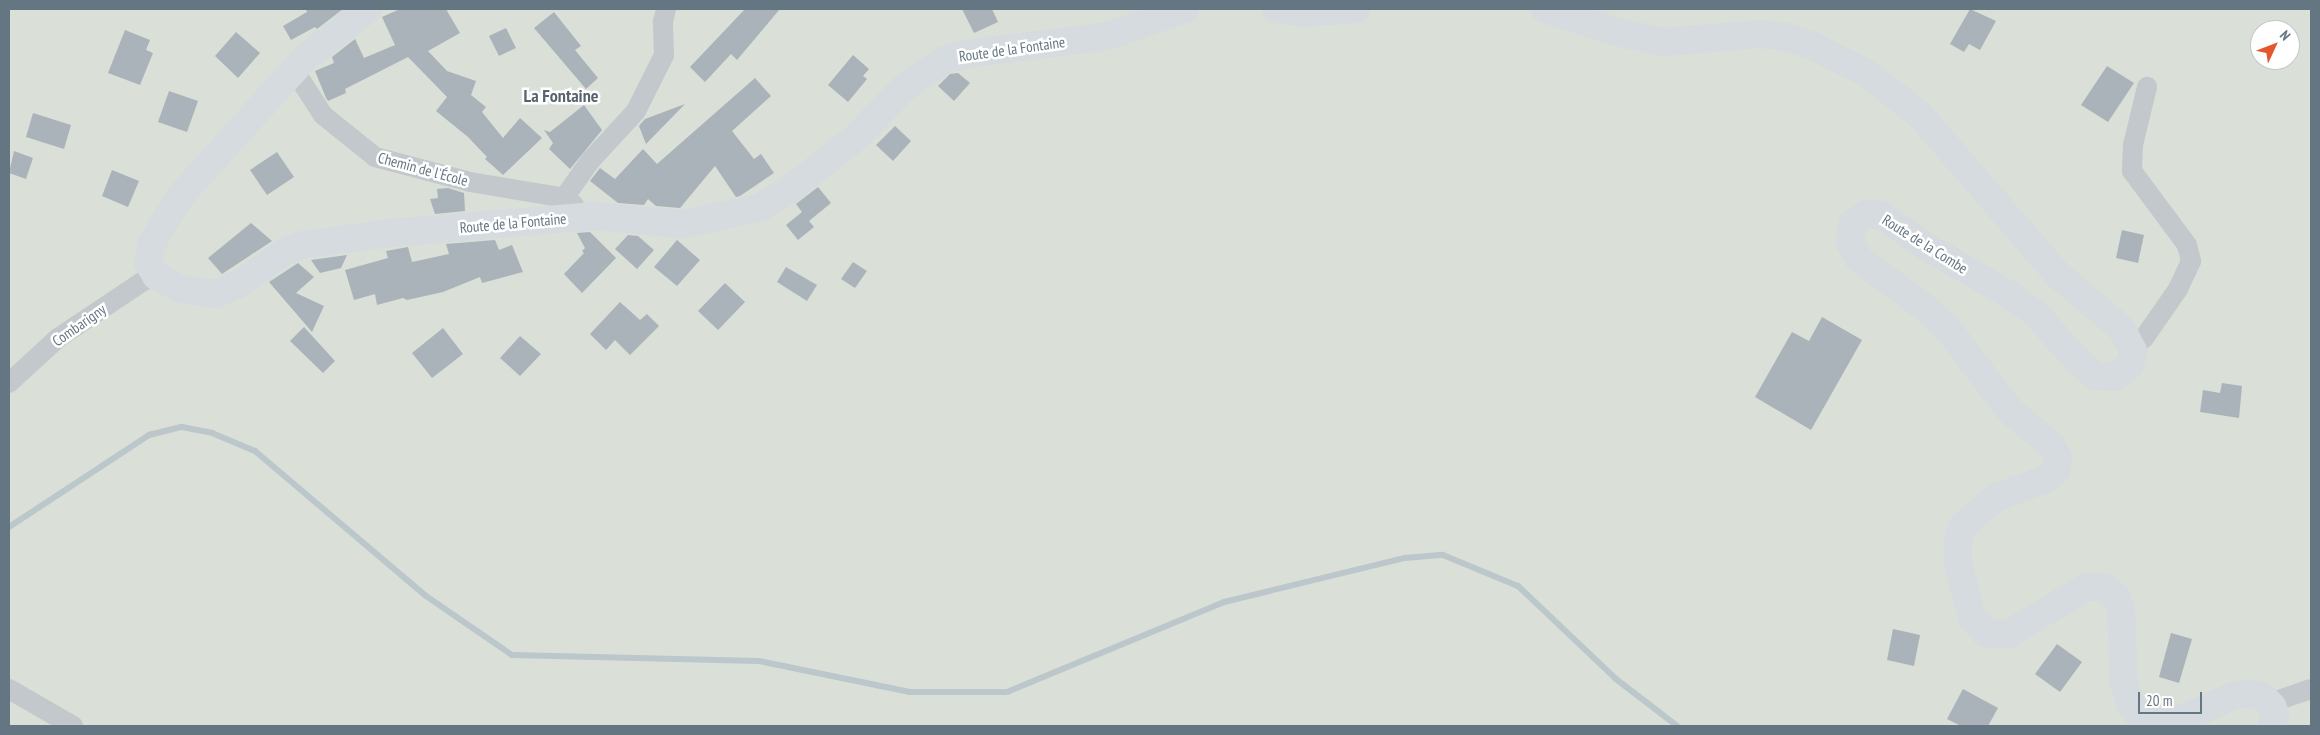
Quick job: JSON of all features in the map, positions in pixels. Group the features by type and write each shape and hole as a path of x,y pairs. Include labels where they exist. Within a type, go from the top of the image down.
{"street":[{"path":"154,274 148,262 150,251 168,212 294,70 316,48 368,9"},
{"path":"571,208 590,161 636,111 664,55 663,22 666,9"},
{"name":"Route de la Fontaine","path":"154,274 180,289 215,294 239,284 284,252 302,245 571,208 608,216 682,224 760,207 784,194 836,154 907,84 944,60 972,53 1108,36 1185,9"},
{"path":"1275,9 1294,12 1356,9"},
{"path":"1545,9 1617,32 1664,42 1761,34 1778,35 1813,46 1858,69 1898,95 1920,115 2051,268 2121,328 2132,347 2144,338 2167,306 2187,274 2191,261 2187,245 2132,172 2133,145 2147,87"},
{"name":"Chemin de l'École","path":"294,70 329,122 375,158 571,208"},
{"name":"Route de la Combe","path":"2132,347 2131,362 2121,374 2111,379 2096,376 2021,302 1927,247 1888,219 1876,214 1866,214 1851,228 1850,243 1859,259 1926,308 1948,329 2014,416 2050,444 2058,458 2056,469 2046,479 1988,502 1974,514 1960,533 1957,550 1961,578 1966,601 1979,626 1991,634 2008,634 2082,590 2099,585 2113,593 2121,609 2124,684 2130,704 2140,716 2157,724 2172,723 2244,693 2258,695 2271,715"},
{"name":"Combarigny","path":"9,383 58,338 154,274"},
{"path":"9,689 73,726"},
{"path":"2271,715 2311,689"}],"shaded area":[{"path":"9,9 2311,9 2311,726 9,726"}],"building":[{"path":"306,9 343,9 317,29 315,27 291,40 283,26 307,12"},
{"path":"400,9 446,9 460,33 428,51 447,71 476,81 471,95 486,107 482,112 503,138 520,118 542,138 503,175 485,159 487,157 468,137 436,111 447,97 408,57 345,89 346,93 328,101 326,98 315,71 334,63 332,57 355,39 364,58 395,45 382,17"},
{"path":"745,9 780,9 737,60 731,54 705,82 690,67"},
{"path":"962,9 992,9 998,22 974,33"},
{"path":"1970,9 1996,21 1980,50 1969,44 1964,52 1950,44"},
{"path":"554,12 581,46 575,50 598,78 586,89 534,28"},
{"path":"506,28 516,48 499,56 489,36"},
{"path":"125,30 150,40 146,50 153,53 140,85 108,73"},
{"path":"236,32 260,53 238,78 215,56"},
{"path":"853,55 869,69 863,76 867,79 848,102 828,85"},
{"path":"2107,66 2134,83 2108,122 2081,105"},
{"path":"958,73 970,83 954,101 938,86 950,74"},
{"path":"755,78 771,96 732,131 754,159 761,154 774,173 740,196 736,197 715,166 680,208 656,206 648,199 644,205 618,203 590,181 600,168 615,179 643,149 657,164"},
{"path":"169,91 198,101 187,132 158,122"},
{"path":"685,104 646,144 639,126 645,119"},
{"path":"584,105 602,130 570,169 549,149 553,143 544,130 550,132"},
{"path":"33,113 71,125 64,149 26,137"},
{"path":"895,126 911,141 893,161 876,145"},
{"path":"14,151 33,158 26,179 9,173"},
{"path":"277,152 294,177 267,195 250,170"},
{"path":"112,170 139,181 128,207 102,196"},
{"path":"818,187 831,203 809,221 814,227 798,240 786,225 802,212 796,204"},
{"path":"448,188 464,193 465,211 435,214 430,199 438,198 437,189"},
{"path":"251,223 272,241 222,274 208,258"},
{"path":"2122,230 2144,235 2138,263 2116,258"},
{"path":"590,232 616,258 582,293 564,274 584,253 582,251 585,248 577,233"},
{"path":"628,235 638,236 654,250 637,269 615,249"},
{"path":"495,240 499,250 512,245 523,272 482,283 480,277 443,292 407,300 403,298 377,305 375,294 354,300 345,270 388,258 386,251 408,247 412,262 449,254 446,244"},
{"path":"677,240 700,260 677,286 654,267"},
{"path":"347,255 341,268 320,273 311,260"},
{"path":"853,262 867,271 855,288 841,279"},
{"path":"298,263 314,277 296,293 324,306 312,332 269,282"},
{"path":"786,267 817,285 807,301 777,282"},
{"path":"725,283 745,302 718,330 698,311"},
{"path":"620,302 640,320 647,314 659,326 630,355 615,340 606,350 590,334"},
{"path":"1822,317 1862,340 1811,430 1755,397 1792,332 1809,341"},
{"path":"304,327 335,361 323,373 290,341"},
{"path":"443,328 463,354 432,378 412,353"},
{"path":"520,336 541,354 520,376 500,358"},
{"path":"2222,383 2242,386 2239,418 2200,412 2203,390 2220,393"},
{"path":"1893,629 1920,635 1914,666 1887,660"},
{"path":"2171,633 2192,639 2179,683 2159,677"},
{"path":"2057,644 2082,662 2060,692 2035,674"},
{"path":"1963,689 1998,708 1988,726 1961,726 1947,719"}],"waterway":[{"path":"9,527 149,435 182,427 212,433 255,451 426,596 512,655 759,661 910,692 1007,692 1224,602 1405,558 1443,555 1518,586 1616,679 1677,726"}],"district":[{"name":"La Fontaine","path":"561,96"}]}
